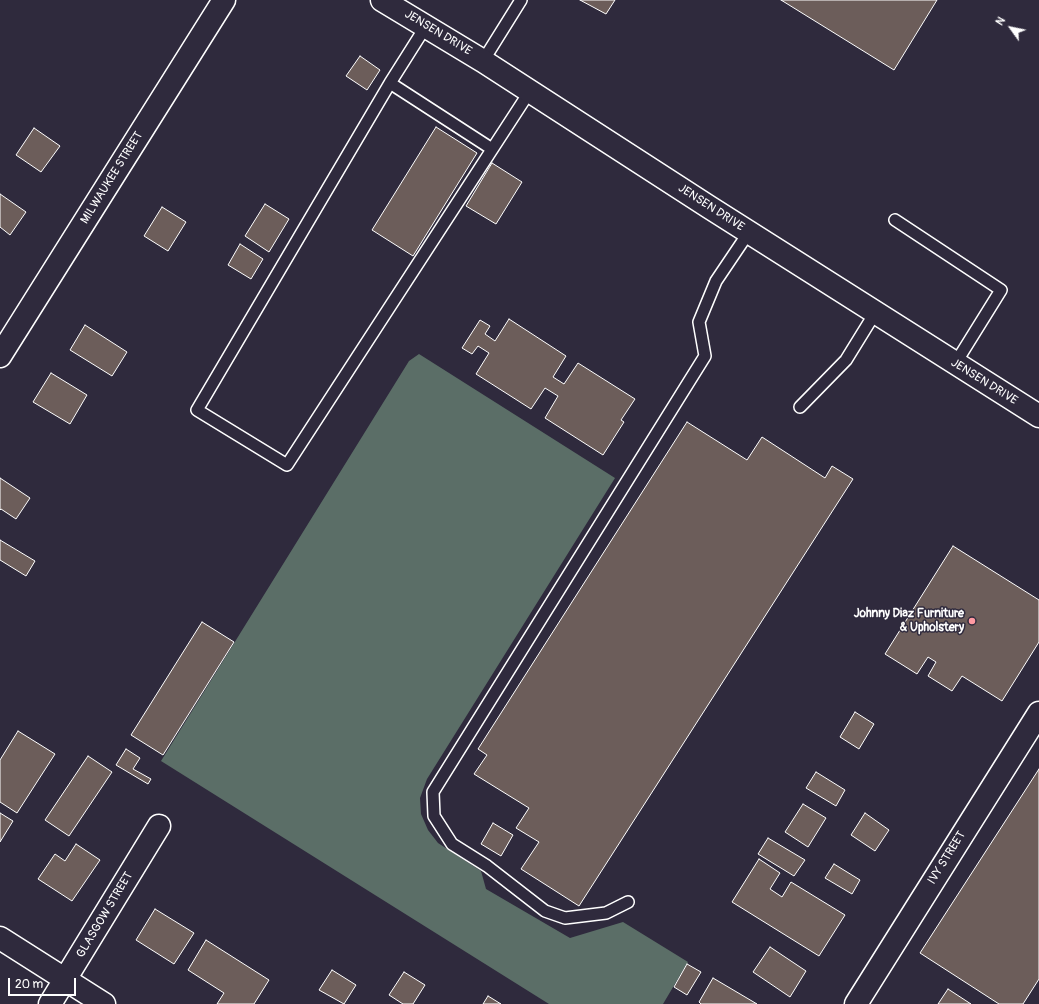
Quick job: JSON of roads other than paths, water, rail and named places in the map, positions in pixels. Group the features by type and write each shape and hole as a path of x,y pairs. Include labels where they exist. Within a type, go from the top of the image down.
{"street":[{"name":"MILWAUKEE STREET","path":"0,356 224,0"},
{"name":"JENSEN DRIVE","path":"382,0 483,61 955,364 1039,416"},
{"name":"IVY STREET","path":"856,1004 1039,713"},
{"name":"GLASGOW STREET","path":"50,1004 159,826"},
{"path":"0,938 104,1004"}],"lane":[{"path":"483,61 521,0"},
{"path":"426,26 390,83 197,410 287,465 530,91"},
{"path":"390,83 492,149"},
{"path":"895,220 1001,290 955,364"},
{"path":"628,902 606,913 565,918 546,911 487,866 452,844 434,816 433,792 705,356 699,322 716,281 749,232"},
{"path":"800,407 846,360 876,313"}],"place":[{"name":"Johnny Diaz Furniture & Upholstery","path":"972,621"}]}
